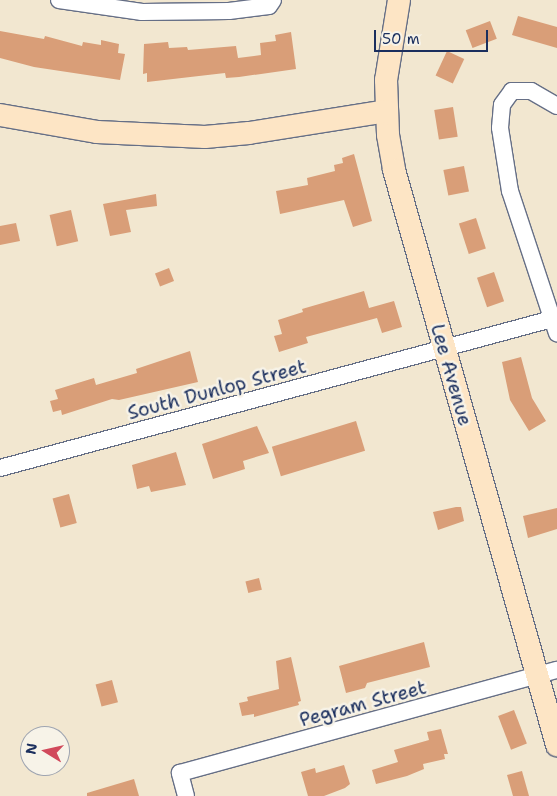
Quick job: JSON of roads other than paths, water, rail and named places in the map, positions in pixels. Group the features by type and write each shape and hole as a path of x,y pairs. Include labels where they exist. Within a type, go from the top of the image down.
{"street":[{"path":"59,0 142,12 229,11 269,6 273,0"},
{"name":"Lee Avenue","path":"399,0 390,44 386,111 394,170 443,347 547,673 557,745"},
{"path":"554,326 510,191 501,120 505,97 520,89 557,106"},
{"path":"0,115 97,132 205,137 249,133 386,111"},
{"name":"South Dunlop Street","path":"0,468 343,378 443,347 554,326"},
{"name":"Pegram Street","path":"186,796 180,773 547,673"}]}
